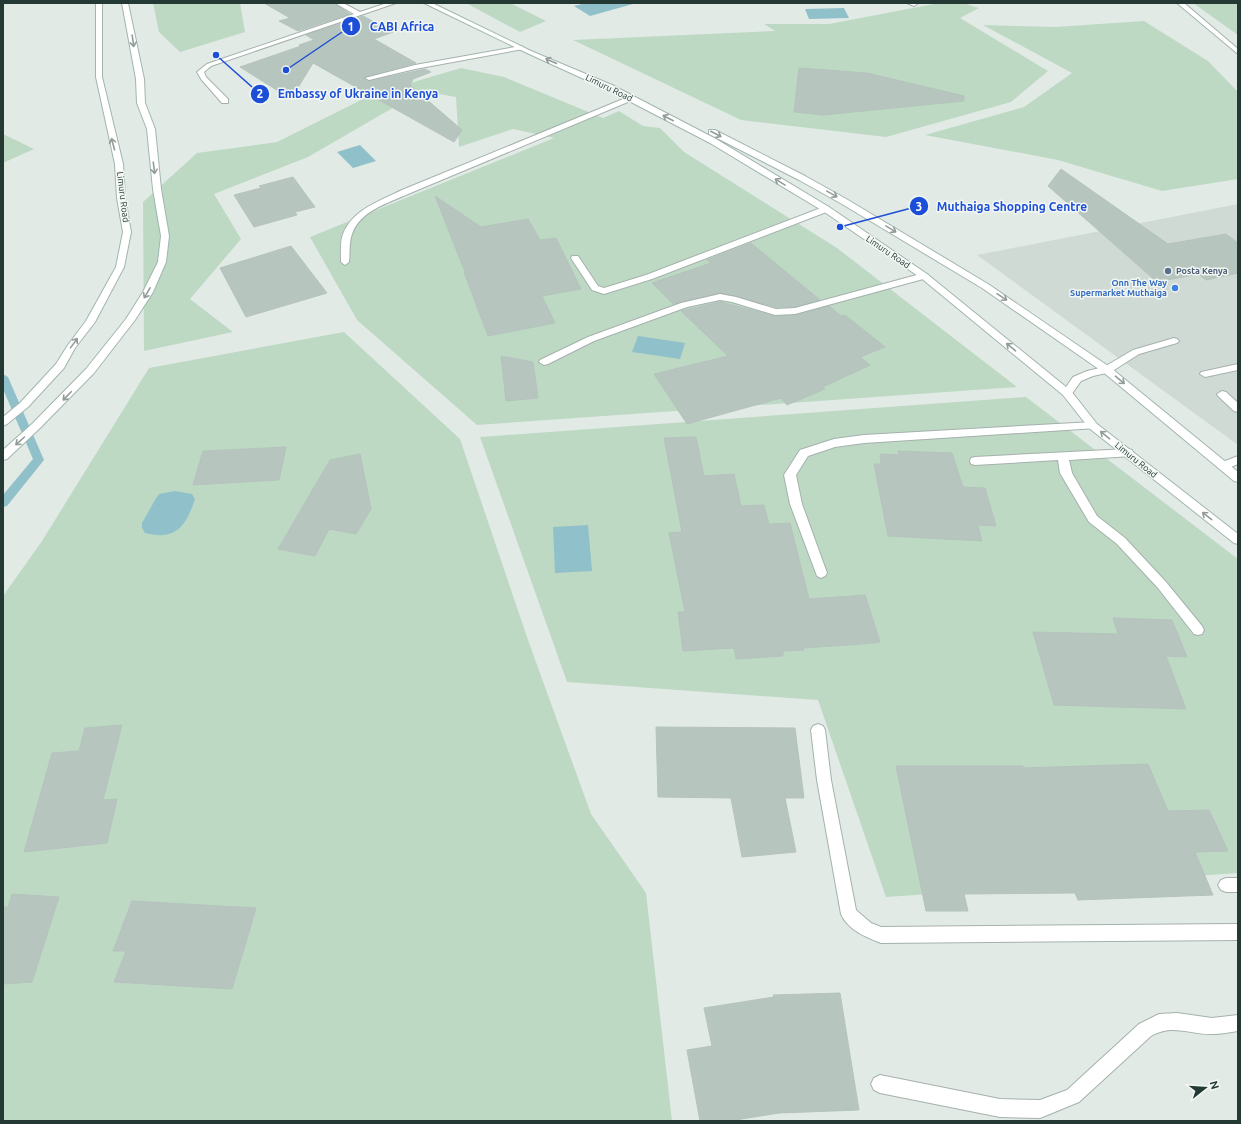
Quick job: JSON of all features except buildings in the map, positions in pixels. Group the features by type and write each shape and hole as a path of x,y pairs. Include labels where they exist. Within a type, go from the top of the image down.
{"main road":[{"name":"Limuru Road","path":"3,422 24,405 60,366 71,347 90,322 120,267 127,232 121,198 119,164 99,77 100,3"},
{"path":"3,456 36,426 90,371 130,320 148,292 162,262 165,236 156,182 151,129 141,103 140,78 125,3"},
{"path":"338,3 359,14"},
{"path":"225,101 203,78 200,72 203,68 393,3"},
{"name":"Limuru Road","path":"426,3 521,48 609,87 713,141 826,210 924,276 1067,393 1093,426 1238,540"},
{"name":"Limuru Road","path":"441,3 622,86 808,182 985,286 1108,370 1238,478"},
{"path":"1180,3 1238,52"},
{"path":"369,78 415,67 521,48"},
{"path":"345,262 347,235 354,222 368,209 405,192 631,99"},
{"path":"575,258 595,288 604,291 649,277 826,210"},
{"path":"544,362 591,339 684,305 720,297 733,299 775,312 796,311 924,276"},
{"path":"1067,393 1077,379 1091,373 1108,370 1136,352 1174,341"},
{"path":"1205,374 1238,367"},
{"path":"1222,394 1238,409"},
{"path":"821,573 796,504 790,475 804,453 834,442 864,439 1093,426"},
{"path":"975,461 1128,453"},
{"path":"1063,456 1066,473 1093,519 1121,541 1162,585 1198,630"},
{"path":"1224,466 1238,460"},
{"path":"818,730 824,780 849,914 866,928 881,935 1238,932"},
{"path":"880,1084 1000,1108 1040,1109 1073,1096 1145,1030 1159,1022 1177,1020 1212,1026 1238,1023"}],"shaded area":[{"path":"1238,204 1238,445 977,255"}],"green space":[{"path":"153,3 240,3 245,32 180,52 159,32"},
{"path":"466,3 510,3 546,21 520,32"},
{"path":"939,3 963,3 979,8 960,18 1048,71 1011,102 886,137 741,120 573,40 775,31 764,24 829,24"},
{"path":"1193,3 1238,3 1238,35"},
{"path":"1144,21 1208,61 1238,92 1238,179 1162,191 1058,160 925,135 1024,107 1072,73 983,25 1055,27"},
{"path":"461,68 504,77 603,118 619,111 643,126 660,128 684,152 837,248 1017,387 477,425 357,320 310,237 554,138 513,129 459,147 456,97 422,91 308,157 214,194 241,239 190,299 233,332 144,351 143,202 197,153 277,142 373,94"},
{"path":"3,134 34,149 3,163"},
{"path":"344,332 460,439 528,640 591,814 646,893 672,1121 3,1121 3,596 42,541 149,368"},
{"path":"1026,397 1238,559 1238,873 886,897 818,700 567,682 480,437"}],"water":[{"path":"586,3 633,4 590,16 574,6"},
{"path":"844,8 849,18 809,19 805,9"},
{"path":"360,145 376,161 353,168 337,152"},
{"path":"638,336 685,343 680,359 632,352"},
{"path":"175,491 192,494 195,499 192,509 183,524 172,533 165,535 145,533 142,528 142,523 159,494"},
{"path":"588,525 592,571 555,573 553,527"}],"waterway":[{"path":"3,377 39,460 3,503"}],"place":[{"name":"Embassy of Ukraine in Kenya","path":"216,55"},
{"name":"CABI Africa","path":"286,70"},
{"name":"Muthaiga Shopping Centre","path":"840,227"},
{"name":"Posta Kenya","path":"1168,271"},
{"name":"Onn The Way Supermarket Muthaiga","path":"1175,288"}]}
